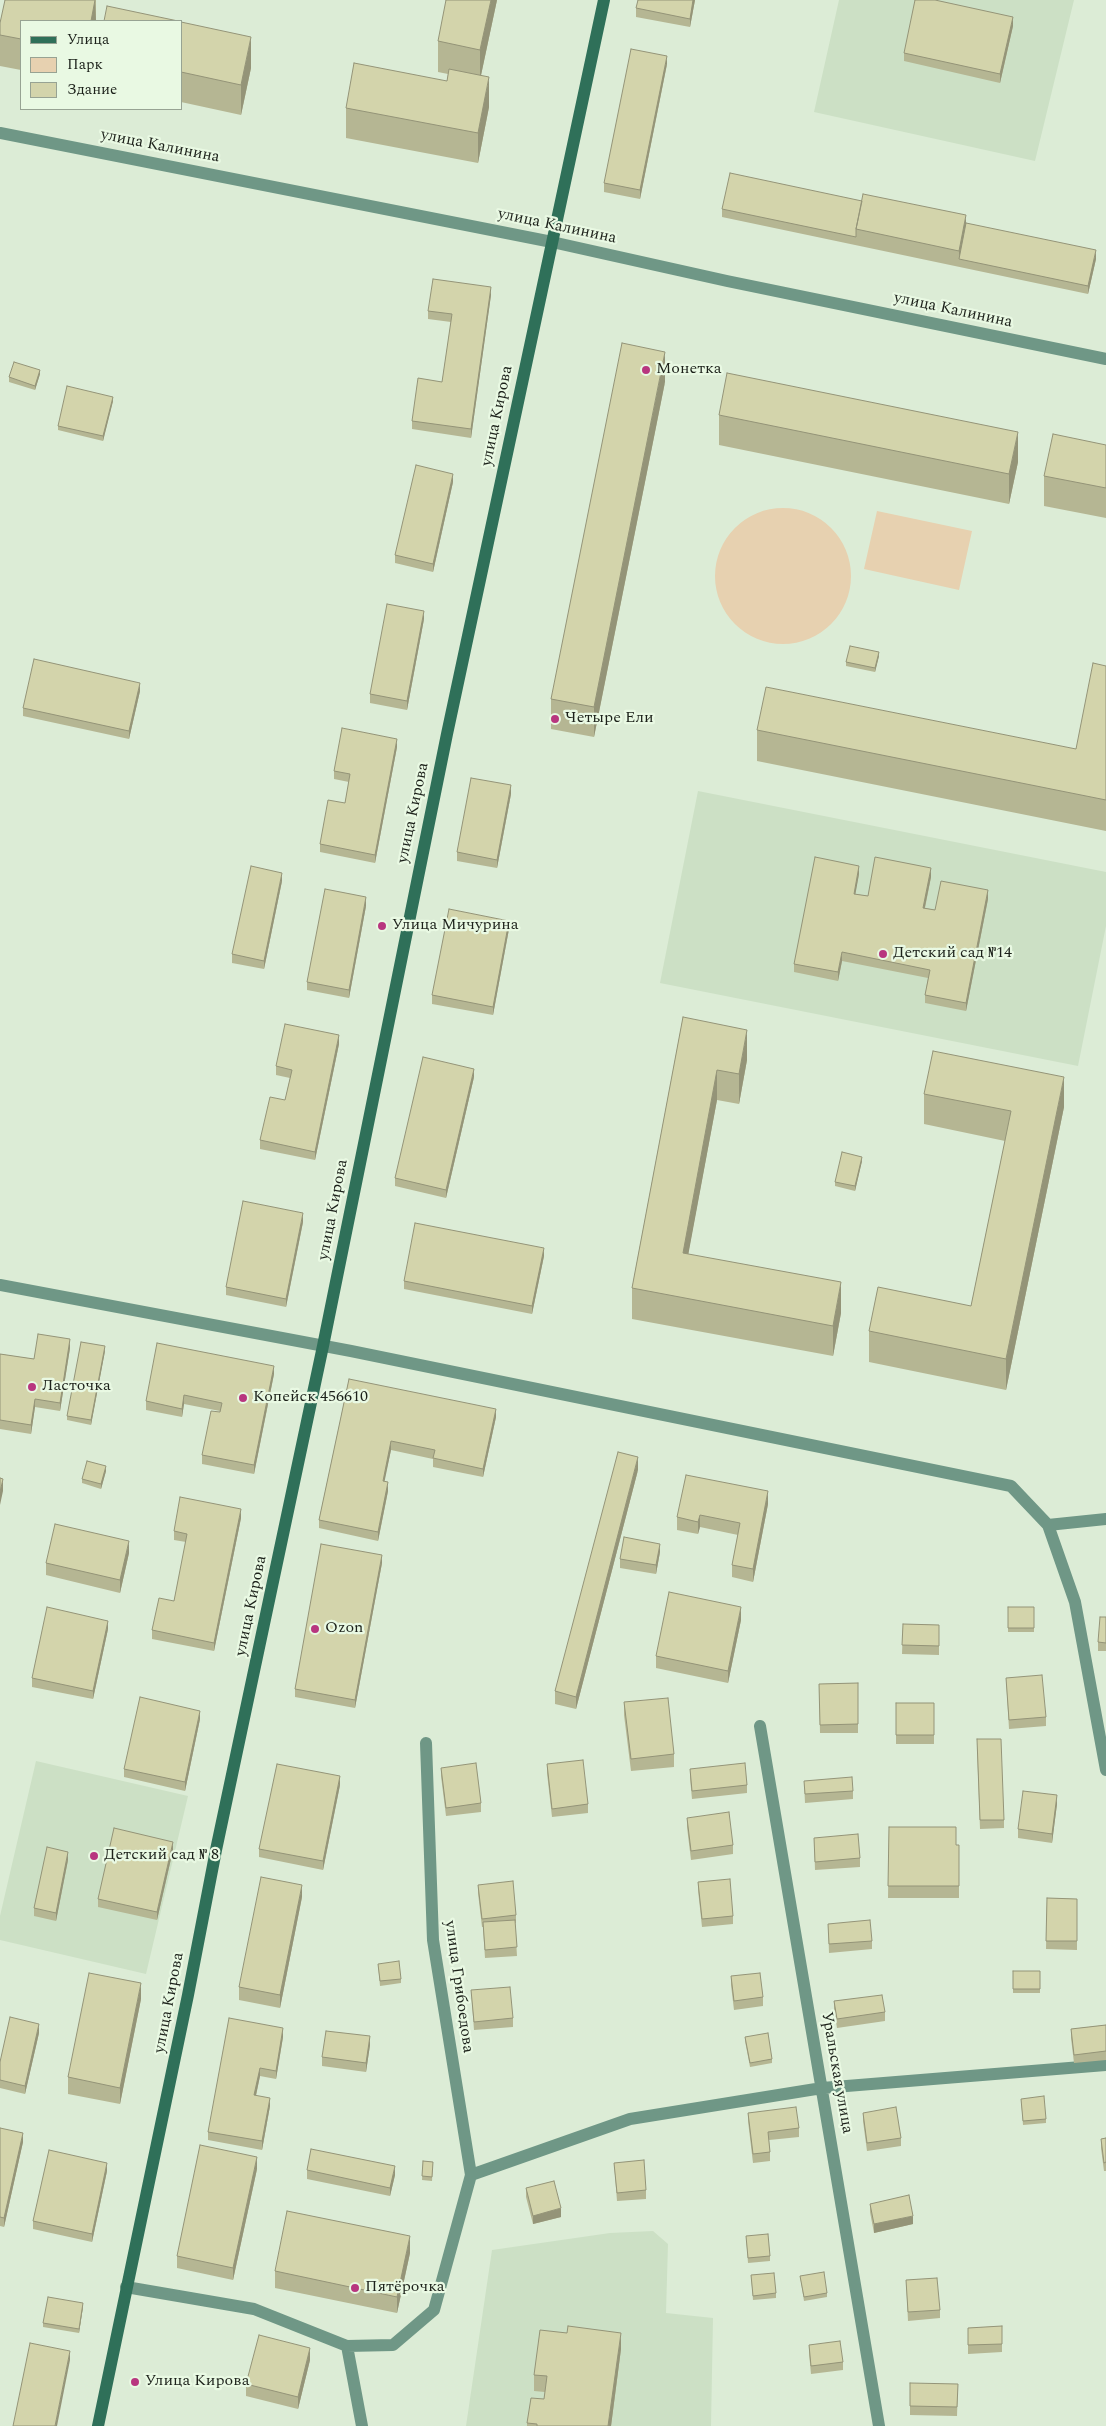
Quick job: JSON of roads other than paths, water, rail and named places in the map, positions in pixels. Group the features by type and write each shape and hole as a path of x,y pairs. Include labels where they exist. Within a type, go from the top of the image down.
{"main road":[{"name":"улица Кирова","path":"98,2426 186,2005 216,1850 323,1346 447,734 604,0"}],"street":[{"name":"улица Калинина","path":"0,133 552,242 727,281 1106,360"},
{"path":"0,1285 323,1346 1011,1486 1048,1525 1075,1602 1106,1770"},
{"path":"1048,1525 1106,1519"},
{"name":"Уральская улица","path":"760,1726 879,2426"},
{"name":"улица Грибоедова","path":"426,1743 432,1940 471,2175"},
{"path":"126,2287 254,2309 347,2346 393,2345 434,2310 471,2175 630,2119 822,2088 1106,2065"},
{"path":"347,2346 362,2426"}],"place":[{"name":"Монетка","path":"646,370"},
{"name":"Четыре Ели","path":"555,719"},
{"name":"Улица Мичурина","path":"382,926"},
{"name":"Детский сад №14","path":"883,954"},
{"name":"Ласточка","path":"32,1387"},
{"name":"Копейск 456610","path":"243,1398"},
{"name":"Ozon","path":"315,1629"},
{"name":"Детский сад № 8","path":"94,1856"},
{"name":"Пятёрочка","path":"355,2288"},
{"name":"Улица Кирова","path":"135,2382"}]}
